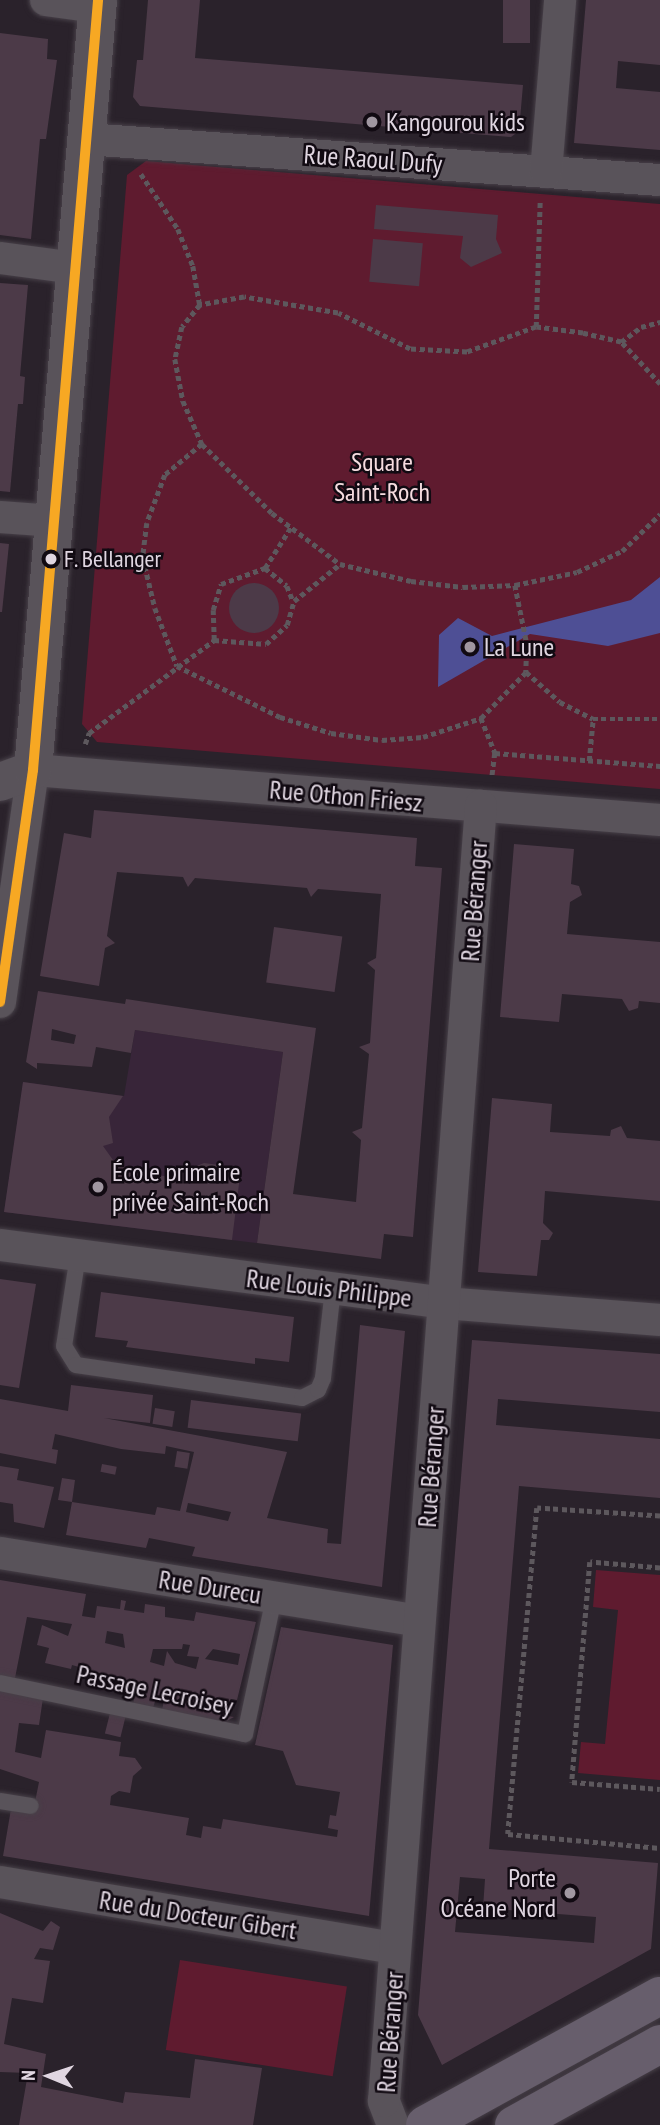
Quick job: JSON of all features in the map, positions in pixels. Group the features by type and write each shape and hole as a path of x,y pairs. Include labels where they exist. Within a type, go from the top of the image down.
{"main road":[{"path":"425,2125 660,1996"},
{"path":"514,2125 660,2044"}],"street":[{"path":"0,1002 16,776 54,521 75,268 103,140 97,4 46,0"},
{"path":"545,172 560,0"},
{"name":"Rue Raoul Dufy","path":"103,140 660,180"},
{"path":"0,258 75,268"},
{"path":"0,517 54,521"},
{"name":"Rue Othon Friesz","path":"16,776 72,774 660,821"},
{"name":"Rue Béranger","path":"393,2125 384,2101 444,1303 485,806"},
{"name":"Rue Louis Philippe","path":"0,1245 444,1303 660,1320"},
{"name":"Rue Durecu","path":"0,1553 420,1621"},
{"name":"Rue du Docteur Gibert","path":"0,1882 395,1948"}],"lane":[{"path":"78,1255 64,1346 76,1366 302,1398 317,1390 324,1378 333,1289"},
{"name":"Passage Lecroisey","path":"0,1683 245,1734 274,1598"},
{"path":"0,1801 31,1806"}],"path":[{"path":"103,140 178,229 192,267 200,305"},
{"path":"536,327 540,194 545,172"},
{"path":"660,384 621,342 536,327 467,352 411,349 338,313 283,300 244,297 200,305 182,327 175,359 183,401 202,444 290,527 340,564 411,581 463,587 515,585 577,572 622,551 660,514"},
{"path":"621,342 641,327 660,321"},
{"path":"202,444 164,475 147,523 144,558 155,608 177,666 269,712 331,733 382,740 423,737 481,718 526,673 527,644 515,585"},
{"path":"214,640 213,610 221,584 265,568 290,527"},
{"path":"293,601 340,564"},
{"path":"72,774 89,733 214,640 266,644 287,625 293,601 288,586 265,568"},
{"path":"526,673 560,702 593,719 660,719"},
{"path":"481,718 495,753 485,806"},
{"path":"589,761 593,719"},
{"path":"495,753 660,766"},
{"path":"660,1516 537,1508 508,1834 660,1848"},
{"path":"660,1568 590,1562 572,1782 660,1789"}],"shaded area":[{"path":"660,577 660,633 608,646 530,634 438,687 439,635 458,618 492,636 631,600"},
{"path":"135,1030 283,1052 257,1243 4,1212 23,1082 124,1096"}],"green space":[{"name":"Square Saint-Roch","path":"146,161 660,204 660,789 97,742 82,724 127,175"},
{"path":"596,1570 660,1575 660,1780 578,1773 581,1742 605,1744 618,1610 593,1607"},
{"path":"180,1960 347,1986 333,2076 166,2050"}],"building":[{"path":"148,0 200,0 195,58 523,85 519,131 511,137 140,106 133,97 137,60 143,60"},
{"path":"503,0 530,0 530,43 503,43"},
{"path":"586,0 660,0 660,65 618,61 616,88 660,92 660,150 574,143"},
{"path":"0,33 48,39 47,59 57,60 46,139 40,139 31,239 0,235"},
{"path":"376,205 498,215 496,239 502,253 471,267 460,258 463,236 374,229"},
{"path":"373,239 423,243 419,286 369,282"},
{"path":"0,283 28,285 20,376 25,377 23,404 18,404 10,492 0,491"},
{"path":"0,543 9,544 2,612 0,612"},
{"path":"254,583 271,591 279,608 271,625 254,633 237,625 229,608 237,591"},
{"path":"94,810 417,838 415,866 442,868 413,1237 384,1234 381,1259 257,1243 283,1052 135,1030 131,1053 96,1047 92,1067 37,1063 37,1069 26,1062 38,991 125,1004 126,999 316,1028 293,1194 356,1202 361,1140 352,1132 362,1128 369,1054 359,1047 370,1043 375,970 367,963 376,958 381,894 318,889 311,897 307,888 195,878 188,887 183,877 117,872 107,936 115,943 105,948 99,986 40,976 64,833 91,838","holes":["52,1029 76,1035 74,1044 51,1040"]},
{"path":"514,844 574,849 571,884 579,886 582,895 570,902 567,934 660,942 660,1003 639,1001 638,1008 629,1011 622,999 562,994 559,1022 500,1017"},
{"path":"274,927 342,937 335,992 266,982"},
{"path":"23,1082 123,1096 109,1117 113,1143 103,1146 113,1160 132,1171 170,1177 204,1163 241,1168 232,1240 4,1212"},
{"path":"492,1098 552,1104 550,1132 610,1136 611,1130 621,1126 627,1138 660,1141 660,1201 545,1191 543,1223 553,1233 549,1240 541,1240 537,1276 478,1272"},
{"path":"0,1279 36,1284 19,1388 0,1385"},
{"path":"101,1292 294,1317 289,1362 255,1358 255,1364 126,1347 128,1341 95,1337"},
{"path":"360,1325 405,1331 382,1587 192,1556 195,1547 149,1538 146,1548 66,1535 72,1502 155,1515 157,1507 180,1511 194,1452 166,1446 165,1454 121,1449 55,1434 52,1449 58,1450 56,1464 0,1453 0,1399 68,1411 71,1385 153,1395 150,1423 104,1418 287,1452 267,1518 328,1529 327,1543 341,1544","holes":["188,1503 231,1512 228,1521 186,1512"]},
{"path":"472,1340 660,1354 660,1412 498,1399 496,1425 660,1439 660,1498 519,1486 489,1849 658,1863 651,1949 442,2065 418,2015","holes":["460,1877 485,1879 483,1908 596,1917 594,1943 455,1932"]},
{"path":"191,1400 301,1414 298,1441 188,1428"},
{"path":"155,1408 175,1411 172,1427 152,1424"},
{"path":"177,1451 190,1453 187,1469 174,1467"},
{"path":"102,1464 117,1467 115,1475 100,1472"},
{"path":"0,1466 19,1469 17,1480 54,1487 44,1528 14,1522 13,1504 0,1502"},
{"path":"62,1478 75,1480 72,1502 58,1500"},
{"path":"0,1580 86,1594 82,1616 95,1618 97,1606 120,1609 121,1600 126,1601 124,1610 144,1613 145,1604 165,1607 165,1617 194,1621 196,1612 256,1622 237,1700 231,1699 227,1716 234,1717 223,1723 162,1710 165,1696 157,1695 153,1708 133,1704 138,1684 72,1665 71,1669 45,1663 49,1648 37,1645 42,1625 68,1636 72,1624 27,1617 15,1678 0,1675","holes":["107,1631 123,1634 125,1648 105,1643","183,1644 190,1645 187,1656 199,1657 196,1669 175,1663 167,1651 164,1666 150,1662 153,1649 182,1649","213,1649 240,1654 238,1665 205,1659"]},
{"path":"281,1627 393,1645 369,1916 3,1856 11,1809 33,1812 39,1782 0,1769 0,1690 43,1698 39,1725 19,1723 15,1752 41,1758 46,1730 121,1742 119,1756 135,1758 142,1768 133,1776 130,1793 119,1791 111,1796 110,1805 189,1818 186,1835 201,1838 203,1826 221,1829 223,1819 337,1837 338,1830 328,1828 330,1815 336,1816 340,1792 296,1785 283,1751 255,1745"},
{"path":"110,1713 126,1717 120,1737 105,1733"},
{"path":"0,1913 43,1931 51,1921 60,1927 53,1950 40,1948 34,1959 50,1961 43,2003 12,1998 4,2044 46,2054 41,2087 123,2103 125,2092 190,2098 195,2059 262,2068 253,2125 19,2125 28,2073 0,2072"}],"transit line":[{"path":"0,1002 33,770 98,0"}],"place":[{"name":"Kangourou kids","path":"372,122"},
{"name":"F. Bellanger","path":"51,559"},
{"name":"La Lune","path":"470,647"},
{"name":"École primaire privée Saint-Roch","path":"98,1187"},
{"name":"Porte Océane Nord","path":"570,1893"}]}
